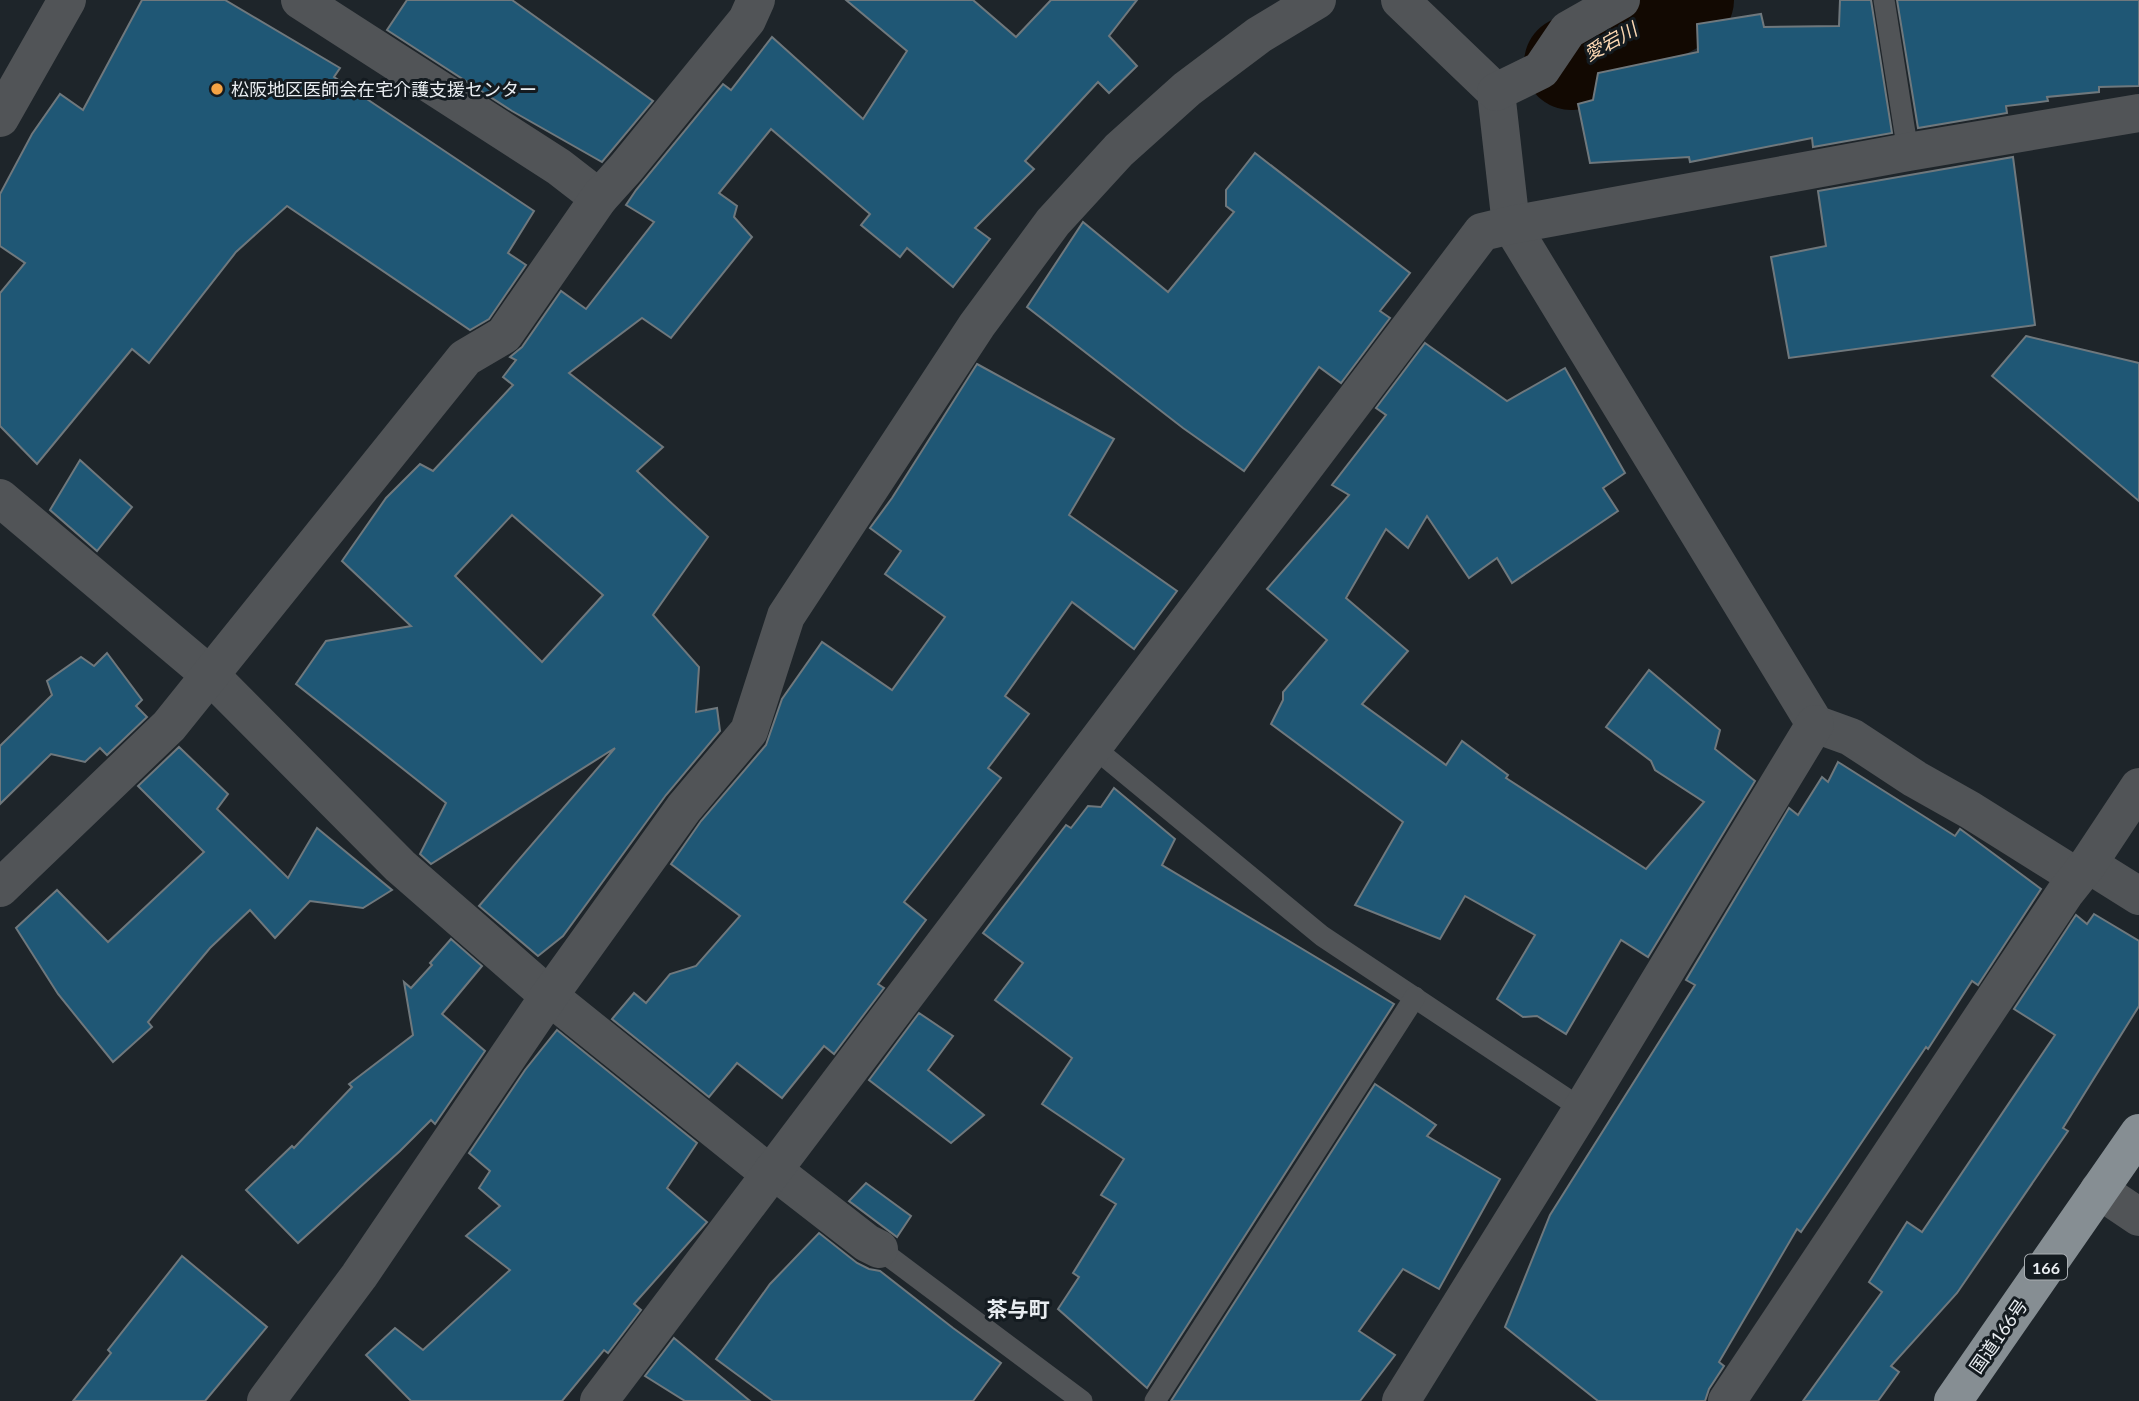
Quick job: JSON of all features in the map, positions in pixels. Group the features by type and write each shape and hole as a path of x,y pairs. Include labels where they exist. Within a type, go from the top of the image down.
{"highway":[{"name":"国道166号","path":"1953,1401 2139,1133"}],"street":[{"path":"0,118 66,0"},
{"path":"300,0 559,167 599,198"},
{"path":"0,888 169,726 465,358 504,335 599,198 747,20 757,0"},
{"path":"267,1401 359,1276 549,996 684,808 749,731 786,616 977,326 1052,222 1119,150 1187,89 1259,35 1317,0"},
{"path":"1400,0 1496,92 1511,225 1815,724 1851,737 1915,779 1970,810 2082,871 2139,896"},
{"path":"1496,92 1541,70 1568,30 1621,0"},
{"path":"599,1401 1482,232 1908,152 2139,113"},
{"path":"0,498 211,676 400,866 549,996 771,1172 879,1249"},
{"path":"1401,1401 1582,1110 1815,724"},
{"path":"1727,1401 2065,893 2139,787"},
{"path":"2099,1190 2139,1217"}],"lane":[{"path":"1884,0 1908,152"},
{"path":"1092,746 1322,936 1582,1110"},
{"path":"1155,1401 1415,997"},
{"path":"879,1249 1082,1401"}],"building":[{"path":"142,0 225,0 340,68 334,77 534,211 508,253 526,265 489,319 470,330 287,206 236,252 149,363 132,349 37,464 0,426 0,293 25,263 0,246 0,194 32,134 60,94 83,110"},
{"path":"407,0 512,0 653,101 602,162 512,111 387,30"},
{"path":"846,0 973,0 1016,37 1051,0 1137,0 1109,36 1137,66 1109,93 1098,82 1025,161 1034,169 975,228 990,239 953,287 907,248 900,257 861,225 870,214 771,129 719,193 737,206 734,217 752,237 671,338 642,318 569,373 663,447 637,471 708,537 653,615 699,667 696,712 717,708 720,731 666,795 563,936 538,956 479,906 615,748 431,864 420,854 446,803 296,684 326,641 411,626 342,561 386,498 420,464 433,471 513,385 503,377 516,360 510,357 522,347 561,291 586,309 654,222 626,205 636,190 723,84 731,90 772,37 863,119 907,51","holes":["512,515 603,595 542,662 455,576"]},
{"path":"1840,0 1871,0 1892,133 1813,147 1812,138 1690,162 1689,157 1590,163 1578,104 1593,100 1598,73 1698,52 1697,24 1761,14 1764,27 1839,26"},
{"path":"1897,0 2139,0 2139,86 2099,87 2099,92 2047,97 2048,101 2006,106 2007,113 1918,128"},
{"path":"1255,153 1410,273 1380,311 1390,318 1341,383 1319,367 1244,471 1183,428 1027,307 1083,222 1168,292 1234,212 1226,206 1226,190"},
{"path":"2013,157 2035,325 1789,358 1771,257 1826,246 1818,191"},
{"path":"2026,336 2139,363 2139,501 1992,376"},
{"path":"1425,343 1507,401 1565,368 1625,473 1603,488 1618,511 1512,583 1497,558 1469,578 1427,516 1408,548 1386,529 1346,598 1408,651 1362,704 1446,765 1462,741 1508,775 1506,778 1646,869 1704,802 1655,770 1651,761 1606,727 1649,670 1720,730 1715,749 1755,781 1648,957 1621,940 1566,1034 1537,1016 1523,1017 1497,999 1535,935 1465,896 1440,939 1355,905 1403,822 1271,724 1283,700 1283,692 1327,640 1267,589 1349,495 1332,485 1386,415 1376,408"},
{"path":"977,364 1114,439 1069,515 1177,591 1134,649 1072,602 1005,696 1029,714 988,768 1001,778 904,902 926,920 878,984 884,988 834,1054 824,1046 782,1098 737,1063 709,1097 612,1019 634,993 646,1003 670,974 696,966 740,916 671,864 701,821 766,745 782,699 822,642 892,690 945,617 885,574 901,551 870,528"},
{"path":"80,460 132,507 97,551 50,510"},
{"path":"107,653 142,700 136,706 147,717 107,755 100,748 85,762 51,754 0,804 0,746 52,695 47,681 81,657 94,666"},
{"path":"179,747 228,794 217,809 288,878 317,828 392,890 363,908 310,901 275,938 250,910 210,948 148,1022 152,1027 113,1062 58,994 16,928 57,890 108,942 204,852 138,786"},
{"path":"1838,762 1955,836 1960,829 2041,889 1978,985 1972,981 1801,1232 1797,1229 1719,1362 1724,1366 1709,1389 1705,1401 1598,1401 1505,1327 1550,1215 1695,985 1686,980 1789,808 1798,815 1822,777 1828,782"},
{"path":"1114,788 1175,839 1162,865 1394,1004 1147,1388 1058,1309 1079,1277 1073,1273 1116,1204 1101,1195 1124,1159 1042,1104 1072,1058 995,1000 1023,963 983,933 1066,825 1071,828 1088,806 1101,807"},
{"path":"2094,914 2139,941 2139,1006 2063,1128 2068,1131 1957,1293 1891,1366 1899,1372 1878,1401 1803,1401 1882,1292 1869,1282 1907,1222 1922,1232 2055,1035 2014,1009 2076,915 2087,924"},
{"path":"451,939 482,966 442,1014 485,1051 435,1124 431,1120 298,1243 246,1190 292,1146 294,1148 352,1087 349,1084 413,1035 404,982 411,988"},
{"path":"919,1013 953,1036 928,1070 984,1115 951,1143 869,1080"},
{"path":"557,1030 697,1143 667,1188 707,1222 634,1304 641,1310 608,1353 604,1350 562,1401 411,1401 366,1355 395,1328 423,1350 510,1270 466,1236 500,1206 479,1188 490,1171 469,1153 525,1070"},
{"path":"1375,1084 1436,1125 1427,1136 1500,1179 1439,1289 1403,1269 1359,1331 1395,1355 1360,1401 1171,1401"},
{"path":"866,1183 911,1216 897,1237 849,1201"},
{"path":"819,1233 857,1263 880,1271 1001,1363 973,1401 773,1401 716,1359 770,1284"},
{"path":"182,1256 267,1327 205,1401 73,1401 111,1353 108,1350"},
{"path":"674,1338 750,1401 685,1401 645,1376"}],"waterway":[{"name":"愛宕川","path":"1571,63 1687,0"}],"place":[{"name":"松阪地区医師会在宅介護支援センター","path":"217,89"}],"district":[{"name":"茶与町","path":"1018,1308"}]}
